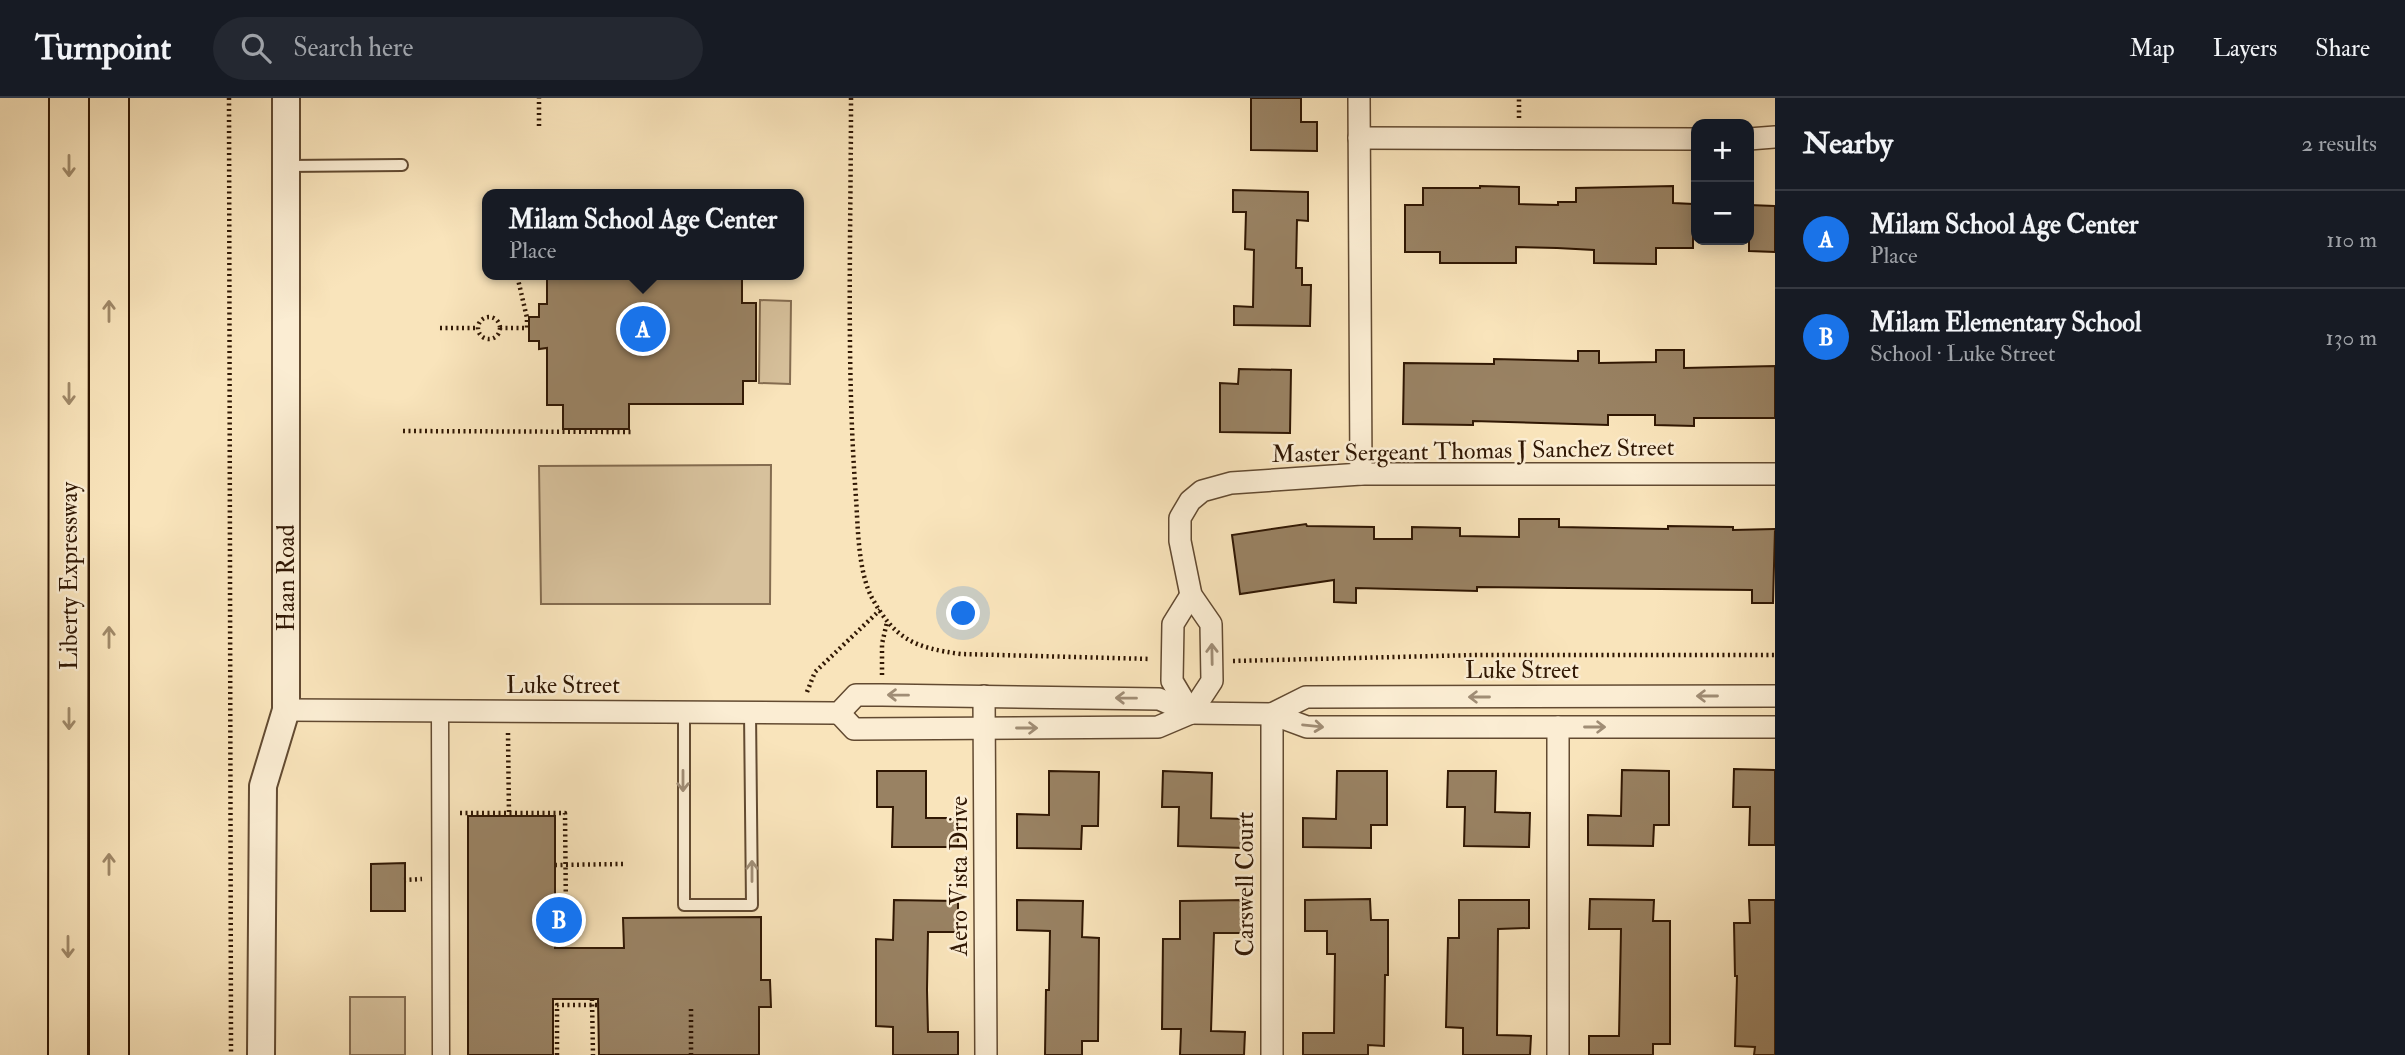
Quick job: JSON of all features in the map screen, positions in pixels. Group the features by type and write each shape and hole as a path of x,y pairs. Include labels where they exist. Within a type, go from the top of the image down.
{"highway":[{"name":"Liberty Expressway","path":"68,1055 69,98"},
{"name":"Liberty Expressway","path":"109,98 109,1055"}],"street":[{"name":"Haan Road","path":"261,1055 263,786 286,710 286,98"},
{"path":"1359,98 1361,474"},
{"path":"1754,139 1775,137"},
{"path":"1359,138 1691,139"},
{"name":"Master Sergeant Thomas J Sanchez Street","path":"1191,713 1212,681 1211,624 1191,596 1180,541 1180,518 1190,501 1202,491 1231,483 1361,474 1775,474"},
{"path":"1191,596 1173,624 1172,681 1191,713"},
{"name":"Luke Street","path":"286,710 839,713 856,695 984,696 1159,699 1191,713 1272,714 1307,727 1775,727"},
{"name":"Aero Vista Drive","path":"984,696 986,1055"},
{"name":"Luke Street","path":"1272,714 1306,696 1775,696"},
{"path":"440,711 441,1055"},
{"name":"Luke Street","path":"839,713 854,729 1158,727 1191,713"},
{"name":"Carswell Court","path":"1272,714 1272,1055"},
{"path":"1558,727 1558,1055"}],"lane":[{"path":"287,166 402,165"},
{"path":"684,712 684,905 752,905 750,712"}],"path":[{"path":"229,98 231,1055"},
{"path":"539,98 539,126"},
{"path":"851,98 851,436 859,540 866,583 880,610 907,641 942,652 1173,660"},
{"path":"500,328 527,328 518,280"},
{"path":"489,317 496,319 500,328 498,335 487,340 480,335 477,328 480,321 489,317"},
{"path":"440,328 477,328"},
{"path":"403,431 631,432"},
{"path":"798,713 815,672 880,610"},
{"path":"882,695 882,643 888,621"},
{"path":"1212,660 1476,655 1775,655"},
{"path":"508,711 509,815"},
{"path":"454,813 565,813 566,915 555,915"},
{"path":"555,865 623,864"},
{"path":"557,1055 557,1005 594,1003 593,1055"},
{"path":"691,1007 691,1055"}],"shaded area":[{"path":"760,300 791,301 790,384 759,383"},
{"path":"771,465 770,604 541,604 539,466"},
{"path":"350,997 405,997 405,1055 350,1055"}],"building":[{"path":"1251,98 1301,98 1301,122 1317,122 1317,151 1251,150"},
{"path":"1673,186 1673,203 1691,204 1693,248 1656,248 1656,264 1594,263 1594,250 1557,248 1516,247 1516,263 1440,263 1440,252 1405,252 1405,205 1423,205 1423,188 1519,187 1519,204 1558,205 1558,202 1576,202 1576,188"},
{"path":"1233,190 1308,192 1308,221 1297,220 1296,268 1302,268 1302,285 1311,285 1310,326 1234,325 1234,306 1253,307 1254,250 1245,249 1246,212 1233,212"},
{"path":"1754,205 1775,206 1775,252 1749,251 1749,245 1754,245"},
{"path":"547,280 742,280 742,303 756,303 756,381 743,381 743,404 629,404 629,429 563,429 563,405 547,405 547,348 539,349 539,341 529,341 529,317 539,317 539,304 547,304"},
{"path":"1656,350 1684,350 1684,368 1775,366 1775,418 1694,418 1694,426 1655,425 1655,415 1608,415 1608,425 1473,421 1473,425 1403,424 1404,363 1494,364 1494,359 1578,361 1578,351 1599,351 1599,363 1656,362"},
{"path":"1239,369 1291,370 1290,433 1220,432 1220,383 1238,384"},
{"path":"1519,519 1559,519 1559,527 1775,529 1773,603 1752,603 1752,590 1477,587 1477,591 1356,588 1356,603 1334,602 1334,580 1240,594 1232,535 1306,524 1374,527 1374,539 1412,539 1412,527 1460,528 1460,536 1519,537"},
{"path":"1734,769 1775,770 1775,845 1749,845 1750,807 1733,807"},
{"path":"1622,770 1669,771 1669,825 1654,825 1653,846 1588,845 1588,815 1621,816"},
{"path":"877,771 926,771 926,818 958,818 958,847 892,847 893,807 877,807"},
{"path":"1049,771 1099,772 1098,826 1082,826 1081,849 1017,848 1017,814 1049,815"},
{"path":"1163,771 1212,773 1211,818 1244,819 1244,848 1178,846 1179,807 1162,807"},
{"path":"1337,771 1387,771 1387,825 1371,825 1371,848 1303,847 1303,818 1336,819"},
{"path":"1448,771 1496,771 1495,812 1530,813 1529,847 1464,846 1465,807 1447,807"},
{"path":"468,816 555,816 555,948 624,948 623,918 761,917 761,980 770,980 771,1007 759,1007 759,1055 599,1055 598,999 553,999 553,1055 468,1055"},
{"path":"405,863 405,911 371,911 371,864"},
{"path":"1370,899 1371,920 1388,920 1384,1046 1368,1045 1368,1055 1303,1055 1303,1033 1334,1033 1335,954 1327,954 1327,931 1305,931 1305,900"},
{"path":"1590,899 1654,900 1653,921 1670,921 1670,1044 1653,1044 1653,1055 1589,1055 1589,1036 1619,1036 1621,929 1589,929"},
{"path":"894,900 958,901 958,932 928,932 927,990 928,1032 958,1032 958,1055 893,1055 893,1027 876,1026 876,939 893,940"},
{"path":"1017,900 1083,901 1082,937 1099,938 1098,1041 1082,1041 1082,1055 1045,1055 1050,931 1017,930"},
{"path":"1244,900 1245,933 1214,933 1211,1031 1245,1032 1244,1055 1180,1055 1181,1029 1162,1029 1163,939 1180,939 1180,901"},
{"path":"1459,900 1529,900 1529,928 1498,929 1497,1035 1531,1036 1530,1055 1463,1055 1463,1028 1446,1027 1448,938 1459,938"},
{"path":"1749,900 1775,900 1775,1055 1754,1055 1755,1047 1735,1046 1737,976 1734,923 1750,923"}],"place":[{"name":"Milam School Age Center","path":"643,329"},
{"name":"Milam Elementary School","path":"559,920"}]}
